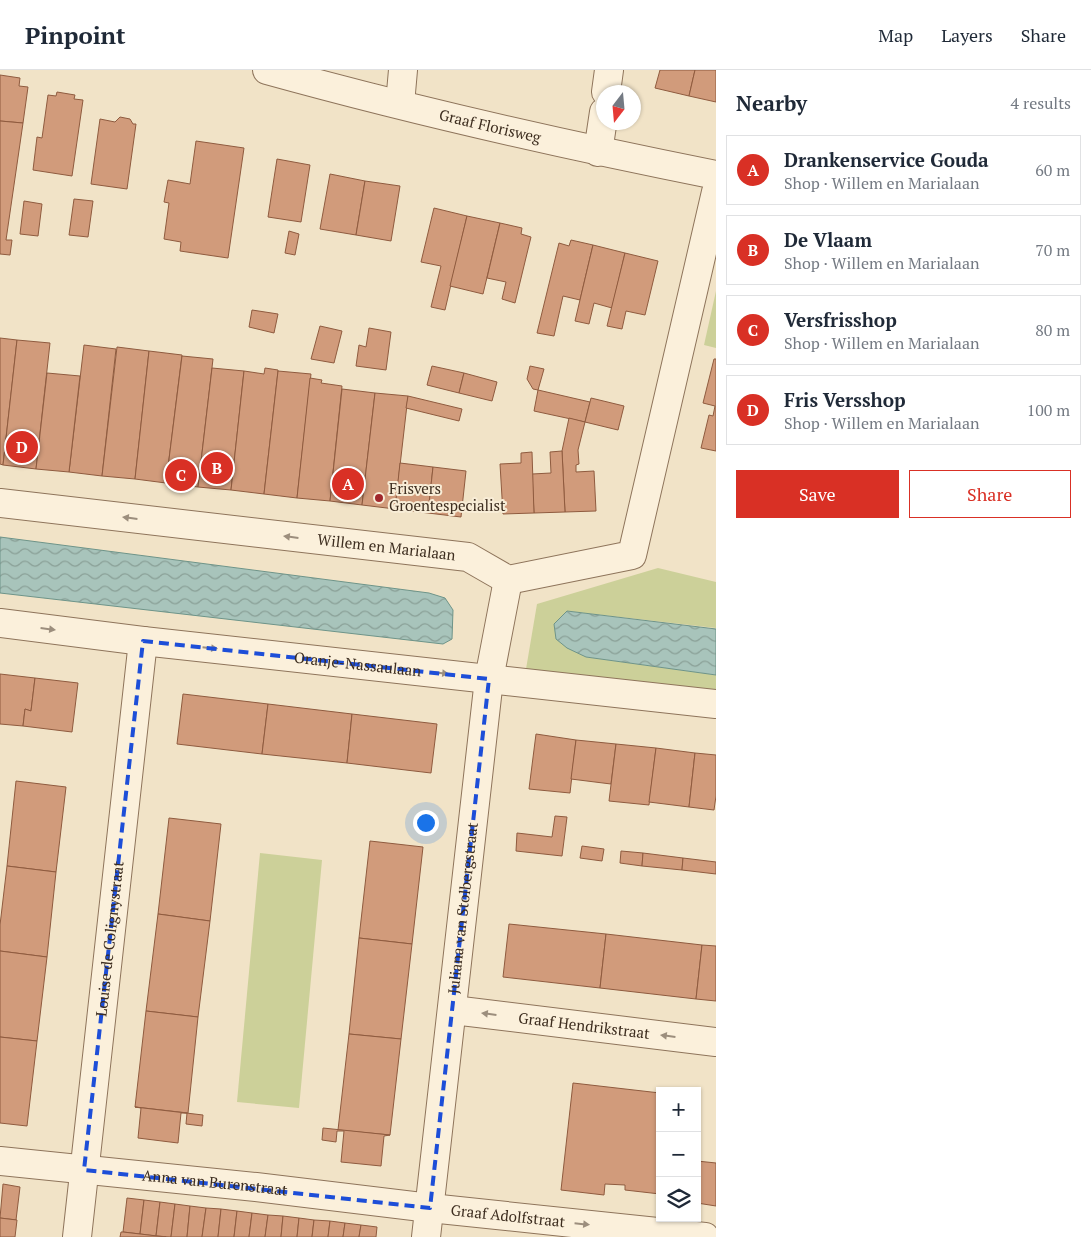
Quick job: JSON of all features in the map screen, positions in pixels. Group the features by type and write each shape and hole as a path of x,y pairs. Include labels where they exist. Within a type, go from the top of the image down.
{"street":[{"name":"Graaf Florisweg","path":"267,70 598,152 716,175"},
{"path":"400,104 403,70"},
{"path":"607,85 609,70"},
{"path":"598,152 601,130"},
{"path":"508,580 632,555 716,192"},
{"name":"Willem en Marialaan","path":"0,503 468,557 508,580"},
{"name":"Juliana van Stolbergstraat","path":"426,1237 489,679 508,580"},
{"name":"Oranje-Nassaulaan","path":"0,623 144,641 716,704"},
{"name":"Louise de Colignystraat","path":"77,1237 144,641"},
{"name":"Graaf Hendrikstraat","path":"453,1010 716,1042"},
{"name":"Anna van Burenstraat","path":"0,1161 256,1187 430,1208"},
{"name":"Graaf Adolfstraat","path":"430,1208 706,1237"}],"highlighted area":[{"path":"143,641 489,679 430,1208 84,1170"}],"green space":[{"path":"716,291 716,348 704,345"},
{"path":"658,568 716,582 716,628 567,611 586,657 716,675 716,695 525,675 537,604"},
{"path":"260,853 322,860 299,1108 237,1102"}],"water":[{"path":"0,537 429,593 445,598 453,610 452,639 443,644 0,593"},
{"path":"567,611 716,629 716,675 586,657 567,648 556,639 554,624"}],"building":[{"path":"660,70 695,70 689,96 655,88"},
{"path":"695,70 716,70 716,102 689,96"},
{"path":"0,75 20,78 19,86 28,87 23,123 0,121"},
{"path":"57,92 75,95 74,99 83,100 72,176 33,170 37,137 42,138 48,95 56,96"},
{"path":"120,117 130,119 133,124 136,124 127,189 91,184 100,119 115,122"},
{"path":"0,121 23,123 6,240 12,240 10,255 0,254"},
{"path":"196,141 244,148 228,258 180,251 181,242 164,239 169,203 164,202 168,180 190,184"},
{"path":"277,159 310,165 301,222 268,217"},
{"path":"330,174 365,181 356,235 320,229"},
{"path":"365,181 400,186 391,241 356,235"},
{"path":"74,199 93,201 88,237 69,235"},
{"path":"24,201 42,204 38,236 20,234"},
{"path":"434,208 467,216 445,310 431,307 441,266 421,262"},
{"path":"467,216 500,223 483,294 450,286"},
{"path":"500,223 522,228 521,234 531,237 515,303 502,299 506,282 487,278"},
{"path":"289,231 299,234 295,255 285,253"},
{"path":"571,240 593,245 580,300 563,296 554,336 537,333 559,243 569,246"},
{"path":"593,245 625,253 612,308 594,303 589,324 575,321"},
{"path":"625,253 658,261 645,315 626,311 622,329 607,326"},
{"path":"252,310 278,314 274,333 249,327"},
{"path":"320,326 342,331 334,363 311,359"},
{"path":"369,328 391,332 386,370 356,366 359,345 366,347"},
{"path":"0,338 17,340 3,465 0,464"},
{"path":"17,340 50,343 36,469 3,465"},
{"path":"84,345 116,349 102,476 69,472"},
{"path":"117,347 149,351 135,479 102,476"},
{"path":"149,351 182,355 166,483 135,479"},
{"path":"182,356 213,359 198,487 166,483"},
{"path":"714,359 716,359 716,451 701,448 709,415 713,416 715,406 703,403"},
{"path":"432,366 464,373 459,393 427,385"},
{"path":"530,366 544,369 538,390 533,389 527,379"},
{"path":"212,368 244,371 231,490 198,487"},
{"path":"265,368 278,371 264,494 231,490 244,371 264,374"},
{"path":"278,371 311,374 297,498 264,494"},
{"path":"47,373 80,376 69,472 36,469"},
{"path":"464,373 497,382 492,401 459,393"},
{"path":"310,378 322,380 321,383 342,386 330,501 297,498"},
{"path":"342,389 375,393 362,505 330,501"},
{"path":"538,390 590,402 585,422 534,411"},
{"path":"375,393 408,396 395,509 362,505"},
{"path":"408,396 462,409 459,421 406,408"},
{"path":"591,398 624,406 618,430 585,422"},
{"path":"569,418 585,422 578,450 579,464 576,465 576,472 594,471 596,511 565,512 562,451"},
{"path":"562,451 565,512 534,513 532,474 551,473 550,452"},
{"path":"532,452 534,513 503,514 500,464 521,463 521,453"},
{"path":"400,463 433,467 428,513 395,509"},
{"path":"433,467 466,471 461,517 428,513"},
{"path":"0,674 35,678 31,711 25,709 23,726 0,724"},
{"path":"35,678 78,683 72,732 23,726 25,709 31,711"},
{"path":"183,694 268,704 262,754 177,744"},
{"path":"268,704 352,714 347,763 262,754"},
{"path":"352,714 437,724 431,773 347,763"},
{"path":"536,734 576,740 570,793 529,789"},
{"path":"576,740 616,744 611,784 571,779"},
{"path":"616,744 656,748 649,805 609,801"},
{"path":"656,748 695,753 689,807 649,802"},
{"path":"695,753 716,755 714,810 689,807"},
{"path":"16,781 66,787 56,872 7,866"},
{"path":"555,816 567,817 562,856 516,851 517,833 552,837"},
{"path":"169,818 221,824 210,921 158,914"},
{"path":"370,841 423,847 412,944 359,938"},
{"path":"582,846 604,849 602,861 580,858"},
{"path":"621,851 643,853 642,866 620,863"},
{"path":"643,853 683,858 682,870 642,866"},
{"path":"683,858 716,862 716,874 682,870"},
{"path":"7,866 56,872 47,957 0,951 0,925"},
{"path":"158,914 210,921 198,1017 146,1011"},
{"path":"509,924 606,934 600,988 503,977"},
{"path":"606,934 702,945 696,999 600,988"},
{"path":"359,938 412,944 401,1039 349,1034"},
{"path":"702,945 716,946 716,1001 696,999"},
{"path":"0,951 47,957 37,1041 0,1037"},
{"path":"146,1011 198,1017 188,1113 135,1107"},
{"path":"349,1034 401,1039 390,1135 338,1130"},
{"path":"0,1037 37,1041 27,1126 0,1123"},
{"path":"573,1083 656,1093 656,1194 625,1190 625,1185 605,1184 604,1195 561,1190"},
{"path":"135,1107 186,1113 181,1113 178,1143 138,1138 141,1108"},
{"path":"187,1113 203,1115 202,1126 186,1124"},
{"path":"323,1128 390,1135 384,1136 381,1166 341,1162 344,1131 337,1131 336,1142 322,1140"},
{"path":"701,1161 716,1163 716,1206 701,1204"},
{"path":"3,1184 20,1187 16,1220 0,1218"},
{"path":"127,1198 144,1200 140,1234 123,1232"},
{"path":"144,1200 160,1202 156,1236 140,1234"},
{"path":"160,1202 175,1204 171,1237 156,1236"},
{"path":"175,1204 190,1206 187,1237 171,1237"},
{"path":"190,1206 206,1208 202,1237 187,1237"},
{"path":"206,1208 221,1209 218,1237 202,1237"},
{"path":"221,1209 237,1211 234,1237 218,1237"},
{"path":"237,1211 252,1213 249,1237 234,1237"},
{"path":"252,1213 268,1215 265,1237 249,1237"},
{"path":"268,1215 283,1216 281,1237 265,1237"},
{"path":"283,1216 299,1218 297,1237 281,1237"},
{"path":"0,1218 17,1220 15,1237 0,1237"},
{"path":"299,1218 314,1220 312,1237 297,1237"},
{"path":"314,1220 330,1221 328,1237 312,1237"},
{"path":"330,1221 345,1223 343,1237 328,1237"},
{"path":"345,1223 361,1225 359,1237 343,1237"},
{"path":"361,1225 377,1227 376,1237 359,1237"},
{"path":"121,1232 123,1232 166,1237 120,1237"}],"place":[{"name":"Fris Versshop","path":"22,447"},
{"name":"De Vlaam","path":"217,468"},
{"name":"Versfrisshop","path":"181,475"},
{"name":"Drankenservice Gouda","path":"348,484"},
{"name":"Frisvers Groentespecialist","path":"379,498"}]}
